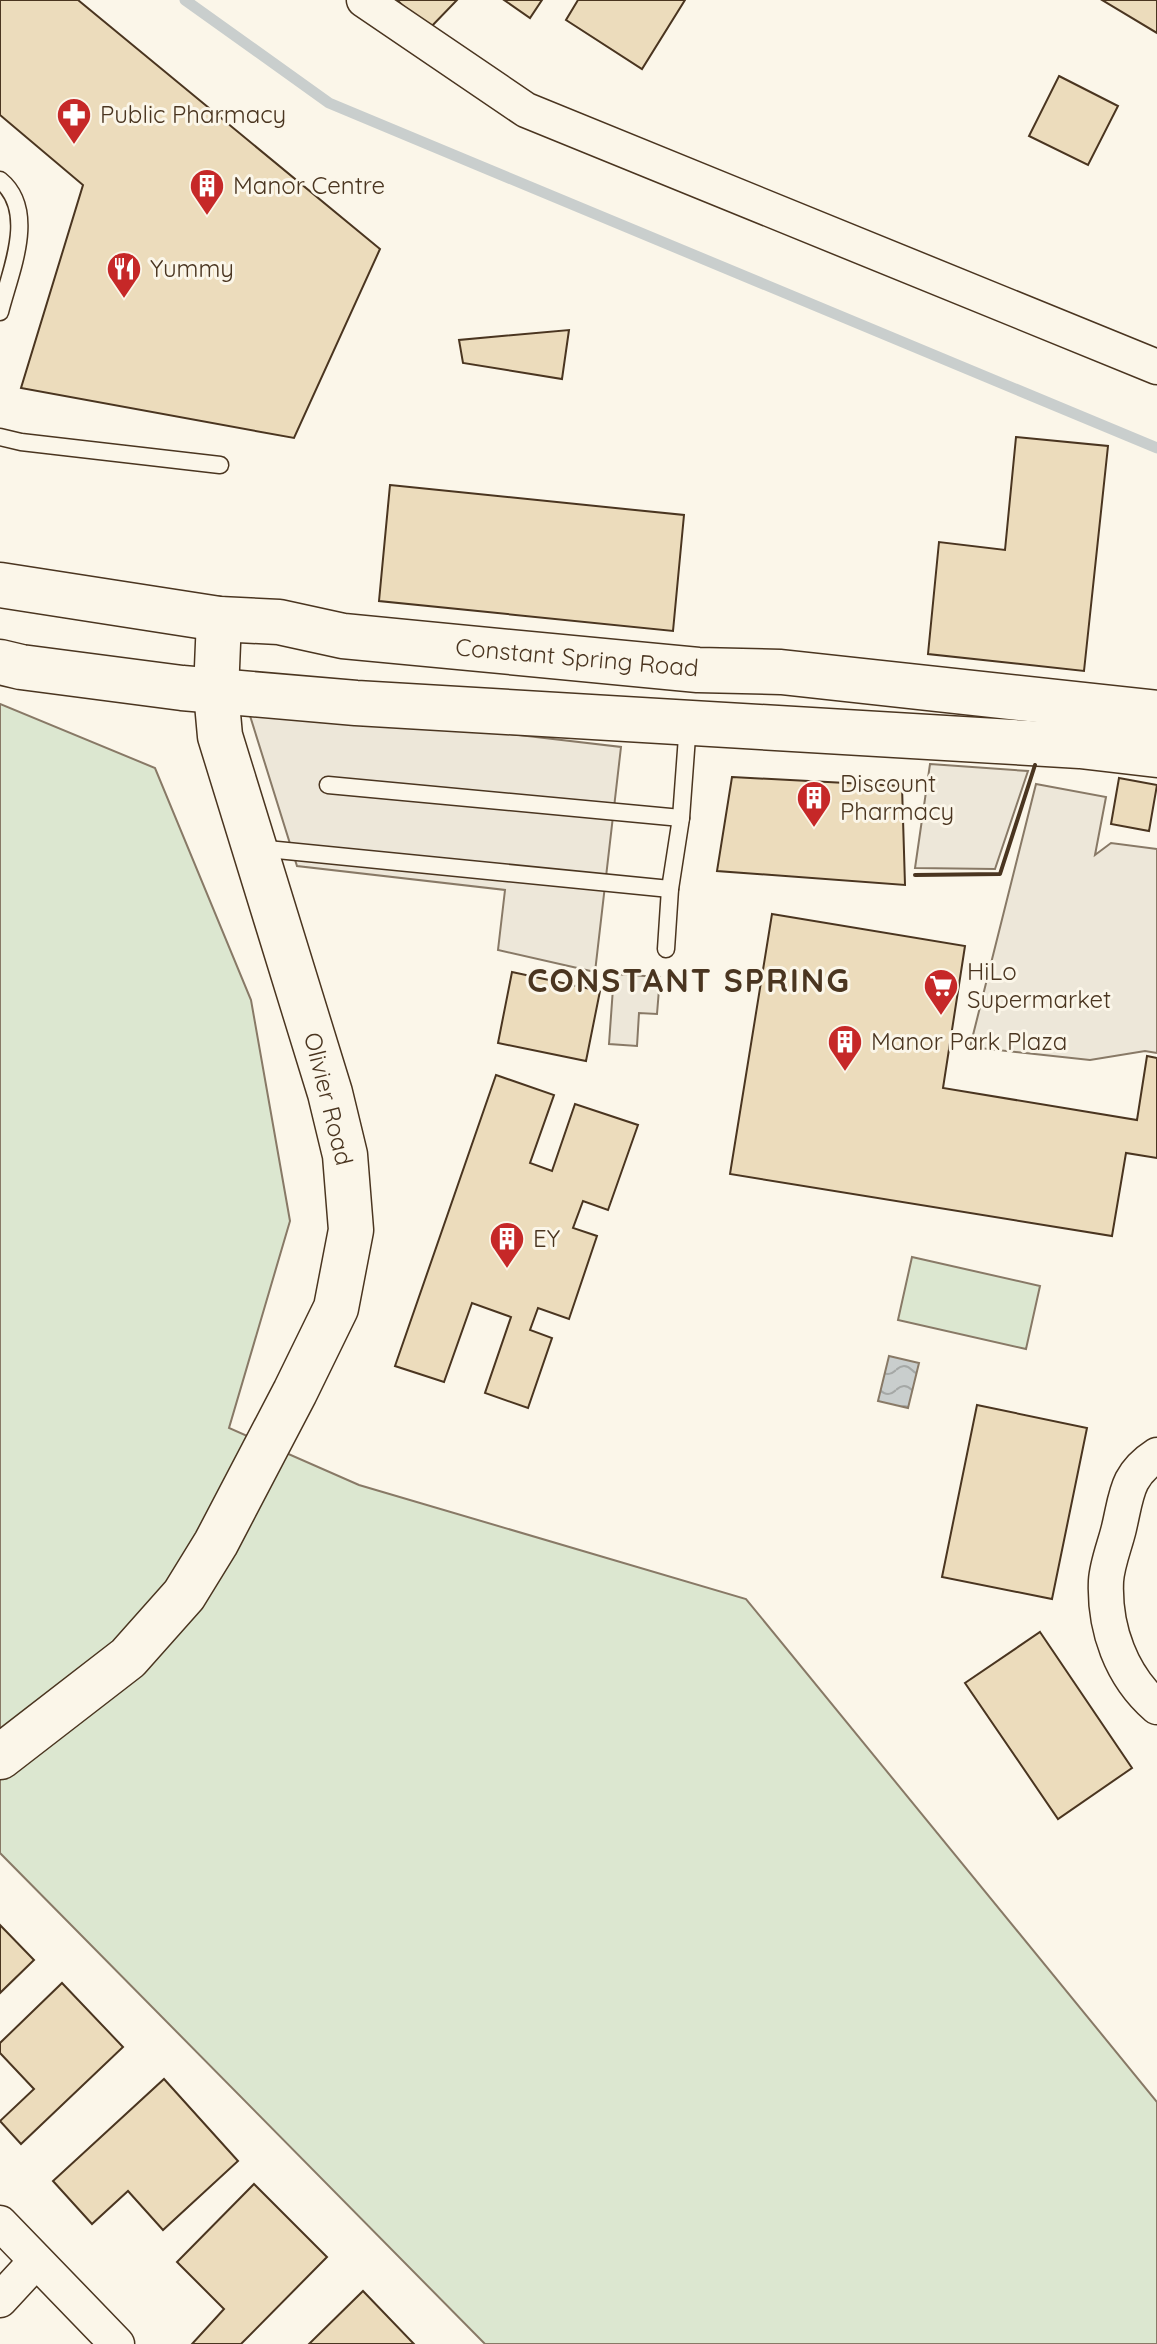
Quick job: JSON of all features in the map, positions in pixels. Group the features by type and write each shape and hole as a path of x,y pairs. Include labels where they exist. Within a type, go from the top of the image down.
{"main road":[{"name":"Constant Spring Road","path":"0,585 219,619 279,622 343,636 698,670 781,672 1157,713"},
{"name":"Olivier Road","path":"0,1757 128,1658 184,1595 216,1543 336,1308 351,1230 345,1155 330,1093 220,736 216,692 219,619"},
{"path":"0,662 216,692 1080,746 1157,755"}],"street":[{"path":"364,0 526,110 1157,367"},
{"path":"1157,1455 1141,1465 1131,1482 1106,1579 1108,1626 1124,1667 1147,1699 1157,1707"},
{"path":"0,2223 117,2344"},
{"path":"0,2300 36,2261"}],"lane":[{"path":"0,180 11,189 20,212 19,235 0,312"},
{"path":"0,437 220,465"},
{"path":"666,949 688,722"},
{"path":"328,785 681,818"},
{"path":"256,847 670,889"}],"green space":[{"path":"0,704 155,768 251,1000 290,1221 229,1428 359,1485 746,1599 1157,2102 1157,2344 485,2344 0,1853"},
{"path":"912,1257 1040,1286 1026,1349 898,1320"}],"shaded area":[{"path":"246,703 621,747 595,972 498,950 505,890 297,866"},
{"path":"930,764 1028,771 995,869 915,868"},
{"path":"1036,784 1106,797 1095,855 1111,843 1157,849 1157,1053 1145,1051 1090,1060 970,1047"},
{"path":"614,974 660,977 657,1014 639,1013 637,1046 609,1044"}],"water":[{"path":"889,1356 919,1363 908,1408 878,1401"}],"building":[{"name":"Manor Centre","path":"0,0 78,0 380,249 294,438 21,388 83,185 0,115"},
{"path":"397,0 457,0 428,30"},
{"path":"504,0 542,0 530,18"},
{"path":"578,0 685,0 642,69 566,20"},
{"path":"1102,0 1157,0 1157,33"},
{"path":"1059,76 1118,106 1088,165 1029,136"},
{"path":"569,330 562,379 463,363 459,340"},
{"path":"1016,437 1108,446 1084,671 928,654 939,542 1005,550"},
{"path":"390,485 684,515 673,631 379,601"},
{"name":"Discount Pharmacy","path":"732,777 902,786 905,885 717,871"},
{"path":"1119,778 1157,785 1149,831 1111,824"},
{"name":"Manor Park Plaza","path":"772,914 965,946 943,1088 1137,1120 1147,1056 1157,1058 1157,1158 1126,1153 1112,1236 730,1174"},
{"path":"512,972 600,991 586,1061 498,1043"},
{"name":"EY","path":"496,1075 554,1095 530,1163 552,1171 575,1104 638,1125 608,1210 583,1201 573,1228 597,1236 569,1319 538,1308 530,1330 552,1338 528,1408 485,1393 511,1317 472,1303 444,1382 395,1366"},
{"path":"977,1405 1087,1428 1052,1599 942,1577"},
{"path":"1040,1632 1132,1768 1058,1819 965,1683"},
{"path":"0,1925 34,1960 0,1993"},
{"path":"62,1983 123,2047 21,2144 0,2121 34,2089 0,2053 0,2043"},
{"path":"164,2079 238,2161 163,2230 128,2191 92,2224 53,2181"},
{"path":"254,2184 327,2257 241,2344 192,2344 224,2309 177,2262"},
{"path":"363,2291 414,2344 309,2344"}],"waterway":[{"path":"185,0 329,103 1157,448"}],"wall":[{"path":"915,875 1000,874 1035,765"}],"place":[{"name":"Public Pharmacy","path":"74,146"},
{"name":"Manor Centre","path":"207,217"},
{"name":"Yummy","path":"124,300"},
{"name":"Discount Pharmacy","path":"814,829"},
{"name":"HiLo Supermarket","path":"941,1017"},
{"name":"Manor Park Plaza","path":"845,1073"},
{"name":"EY","path":"507,1270"}],"district":[{"name":"CONSTANT SPRING","path":"689,981"}]}
